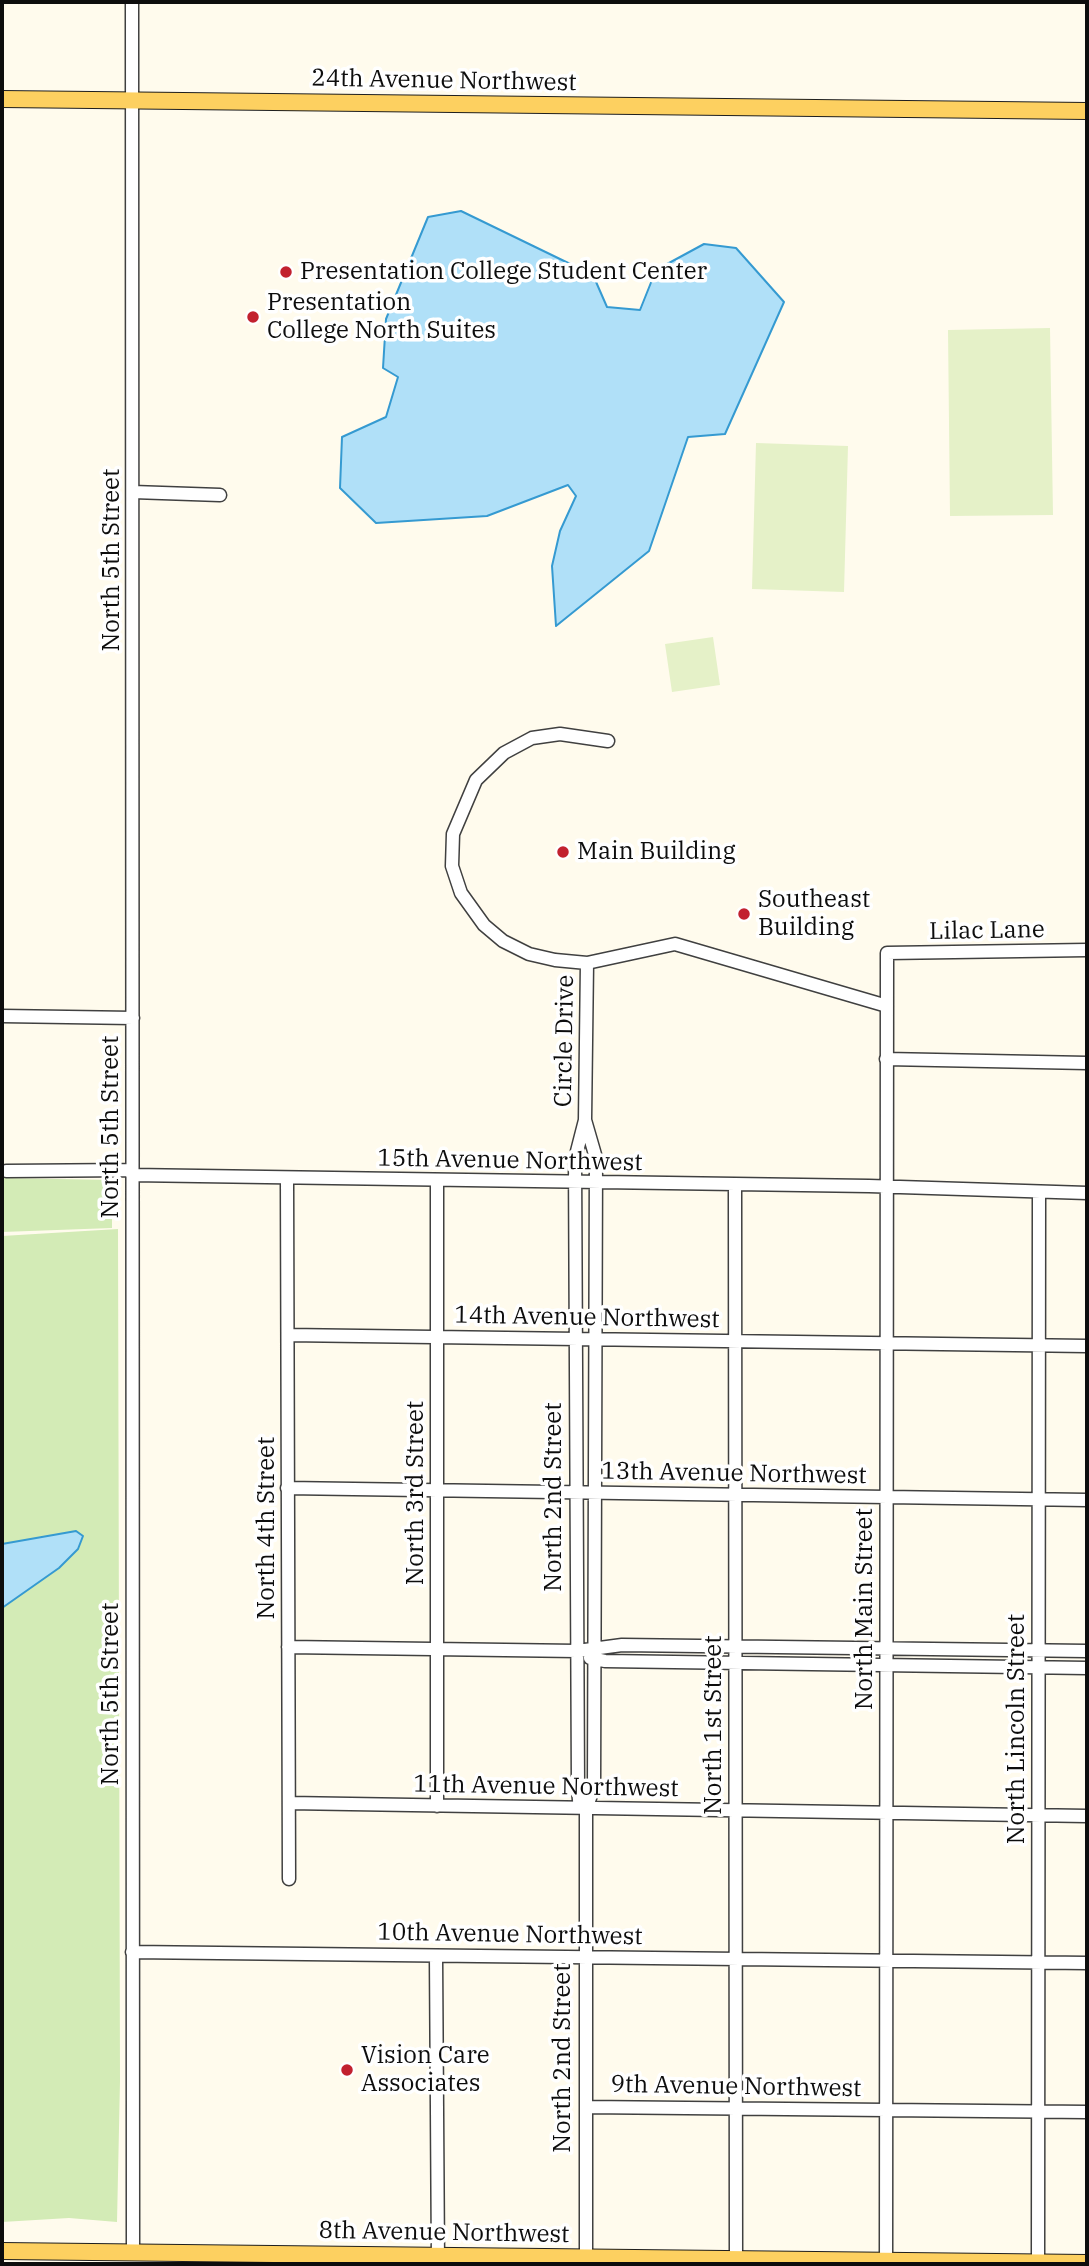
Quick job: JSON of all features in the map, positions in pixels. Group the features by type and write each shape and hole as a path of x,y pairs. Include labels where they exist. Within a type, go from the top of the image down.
{"main road":[{"name":"24th Avenue Northwest","path":"2,99 1087,111"},
{"name":"8th Avenue Northwest","path":"2,2251 289,2259 1087,2263"}],"street":[{"name":"North 5th Street","path":"132,2 133,2253"},
{"path":"133,492 220,495"},
{"name":"Circle Drive","path":"608,741 547,734 532,738 504,753 476,780 468,794 451,850 452,866 461,893 484,925 503,941 529,954 587,963 676,944 887,1006"},
{"name":"Lilac Lane","path":"887,953 1087,950"},
{"name":"North Main Street","path":"886,2262 887,953"},
{"name":"Circle Drive","path":"577,1183 576,1149 585,1120 587,963"},
{"path":"2,1016 133,1018"},
{"path":"886,1059 1087,1063"},
{"name":"Circle Drive","path":"585,1120 595,1149 594,1183"},
{"name":"15th Avenue Northwest","path":"6,1171 1087,1193"},
{"name":"North 4th Street","path":"287,1178 289,1879"},
{"name":"North 3rd Street","path":"437,1181 437,1806"},
{"name":"North 2nd Street","path":"577,1183 578,1789 586,1809"},
{"name":"North 2nd Street","path":"586,2261 586,1809 594,1787 595,1653 594,1183"},
{"name":"North 1st Street","path":"735,1185 736,2261"},
{"name":"North Lincoln Street","path":"1038,2263 1039,1193"},
{"name":"14th Avenue Northwest","path":"288,1335 1087,1346"},
{"name":"13th Avenue Northwest","path":"287,1488 1087,1500"},
{"path":"595,1653 734,1645 1087,1651"},
{"path":"288,1647 577,1651 734,1664 1087,1668"},
{"name":"11th Avenue Northwest","path":"289,1803 1087,1816"},
{"name":"10th Avenue Northwest","path":"132,1952 1087,1963"},
{"path":"436,1956 438,2260"},
{"name":"9th Avenue Northwest","path":"586,2107 1087,2112"}],"green space":[{"path":"1050,328 1053,515 950,516 948,330"},
{"path":"756,443 848,446 844,592 752,589"},
{"path":"713,637 720,685 672,692 665,644"},
{"path":"2,1178 112,1180 112,1228 2,1232"},
{"path":"118,1229 120,2081 117,2222 69,2218 2,2222 2,1236"}],"water":[{"path":"461,211 593,275 607,307 640,310 656,270 704,244 736,248 784,302 725,434 688,437 649,551 556,626 552,566 560,531 576,496 568,485 487,516 376,523 340,488 342,437 386,417 398,377 383,368 386,319 428,217"},
{"path":"76,1531 83,1536 78,1549 59,1568 2,1608 2,1544"}],"place":[{"name":"Presentation College Student Center","path":"286,272"},
{"name":"Presentation College North Suites","path":"253,317"},
{"name":"Main Building","path":"563,852"},
{"name":"Southeast Building","path":"744,914"},
{"name":"Vision Care Associates","path":"347,2070"}]}
